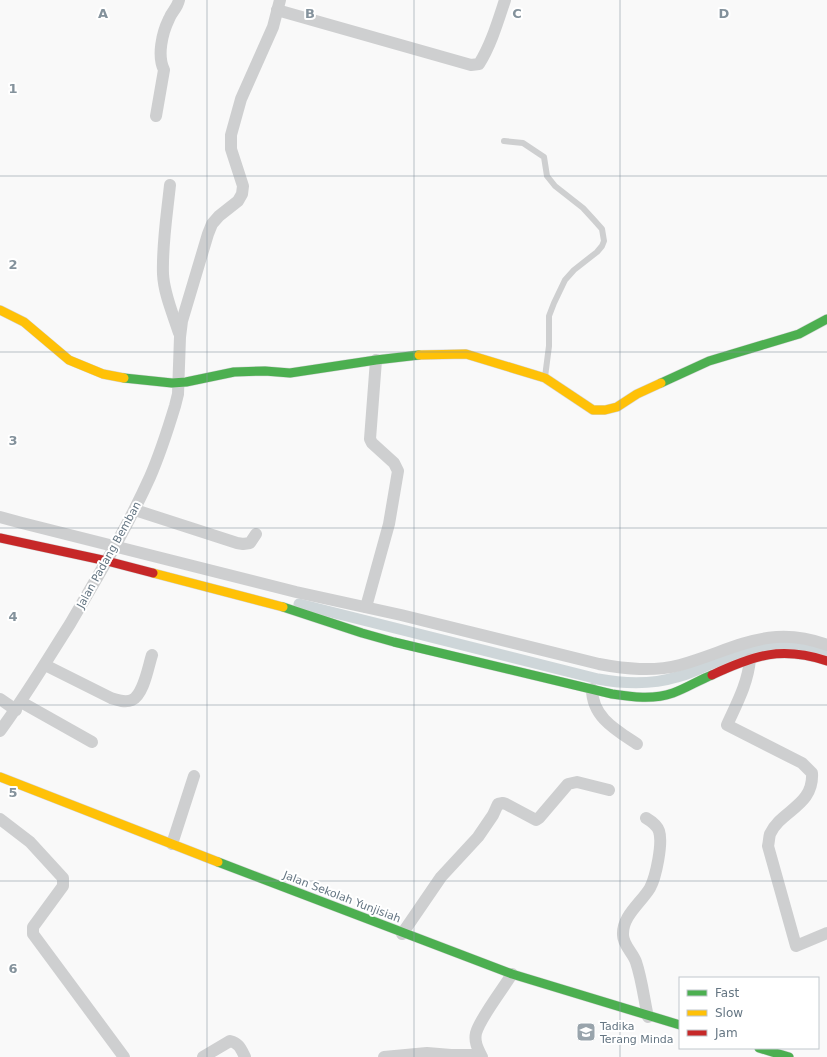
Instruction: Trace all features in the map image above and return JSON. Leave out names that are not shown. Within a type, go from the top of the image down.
[{"type":"street","points":[[156,116],[164,70],[160,63],[162,42],[169,18],[177,8],[179,0]]},
{"type":"street","points":[[180,337],[186,306],[212,224],[219,216],[238,201],[242,194],[243,186],[232,148],[231,135],[240,99],[273,27],[278,5],[471,64],[479,64],[483,58],[505,0]]},
{"type":"street","points":[[170,185],[163,257],[163,275],[168,299],[180,337]]},
{"type":"street","points":[[0,310],[24,322],[69,360],[103,374],[127,379],[178,380],[186,382],[234,372],[265,371],[290,373],[420,355],[466,354],[545,378],[593,410],[605,410],[617,407],[637,394],[709,361],[799,334],[827,319]]},
{"type":"street","name":"Jalan Padang Bemban","points":[[0,731],[19,706],[111,553],[135,510],[151,476],[178,394],[180,337]]},
{"type":"street","points":[[366,607],[389,524],[398,471],[394,463],[372,443],[370,439],[376,360]]},
{"type":"street","points":[[135,510],[237,543],[250,543],[256,534]]},
{"type":"street","points":[[0,517],[362,633],[592,690],[632,697],[670,694],[750,659],[780,652],[815,656],[827,661]]},
{"type":"street","points":[[0,538],[111,553],[288,590],[462,629],[623,669],[646,670],[679,665],[756,639],[784,636],[812,639],[827,645]]},
{"type":"street","points":[[44,665],[110,698],[122,701],[131,701],[138,696],[142,689],[152,655]]},
{"type":"street","points":[[750,659],[749,673],[727,725],[802,763],[812,773],[813,782],[810,790],[802,801],[774,826],[770,835],[768,846],[796,946],[827,933]]},
{"type":"street","points":[[592,690],[594,705],[600,716],[637,744]]},
{"type":"street","points":[[0,699],[19,706],[92,742]]},
{"type":"street","points":[[172,844],[194,776]]},
{"type":"street","name":"Jalan Sekolah Yunjisiah","points":[[2,781],[172,844],[402,934],[512,974],[679,1025]]},
{"type":"street","points":[[402,934],[441,877],[478,837],[493,815],[498,804],[506,804],[536,820],[540,818],[568,784],[577,782],[609,790]]},
{"type":"street","points":[[646,818],[655,824],[659,831],[659,852],[654,877],[650,887],[628,918],[624,926],[623,934],[625,943],[636,962],[648,1016]]},
{"type":"street","points":[[0,819],[30,842],[63,878],[64,886],[33,927],[33,934],[124,1057]]},
{"type":"street","points":[[384,1057],[427,1053],[481,1056],[476,1044],[476,1034],[480,1024],[512,974]]},
{"type":"street","points":[[203,1057],[230,1041],[236,1042],[240,1046],[245,1057]]},
{"type":"street","points":[[763,1049],[789,1057]]},
{"type":"lane","points":[[504,141],[523,143],[544,157],[547,176],[555,186],[583,208],[602,230],[604,241],[602,246],[590,258],[574,270],[565,280],[554,303],[549,316],[549,346],[545,378]]},
{"type":"waterway","points":[[299,604],[598,679],[618,682],[638,683],[667,680],[688,674],[736,655],[765,646],[796,645],[811,648],[827,654]]},
{"type":"traffic: fast","points":[[661,383],[709,361],[799,334],[827,319]]},
{"type":"traffic: fast","points":[[124,378],[172,383],[186,382],[234,372],[265,371],[290,373],[419,355]]},
{"type":"traffic: fast","points":[[283,607],[394,642],[612,694],[658,697],[678,691],[712,675]]},
{"type":"traffic: fast","points":[[218,862],[512,974],[679,1025]]},
{"type":"traffic: fast","points":[[762,1049],[789,1057]]},
{"type":"traffic: slow","points":[[0,310],[24,322],[69,360],[103,374],[124,378]]},
{"type":"traffic: slow","points":[[419,355],[466,354],[545,378],[593,410],[605,410],[617,407],[637,394],[661,383]]},
{"type":"traffic: slow","points":[[153,573],[283,607]]},
{"type":"traffic: slow","points":[[0,777],[218,862]]},
{"type":"traffic: jam","points":[[0,538],[107,561],[153,573]]},
{"type":"traffic: jam","points":[[712,675],[742,662],[768,655],[796,654],[811,656],[827,661]]},
{"type":"place","name":"Tadika Terang Minda","points":[[586,1032]]}]
